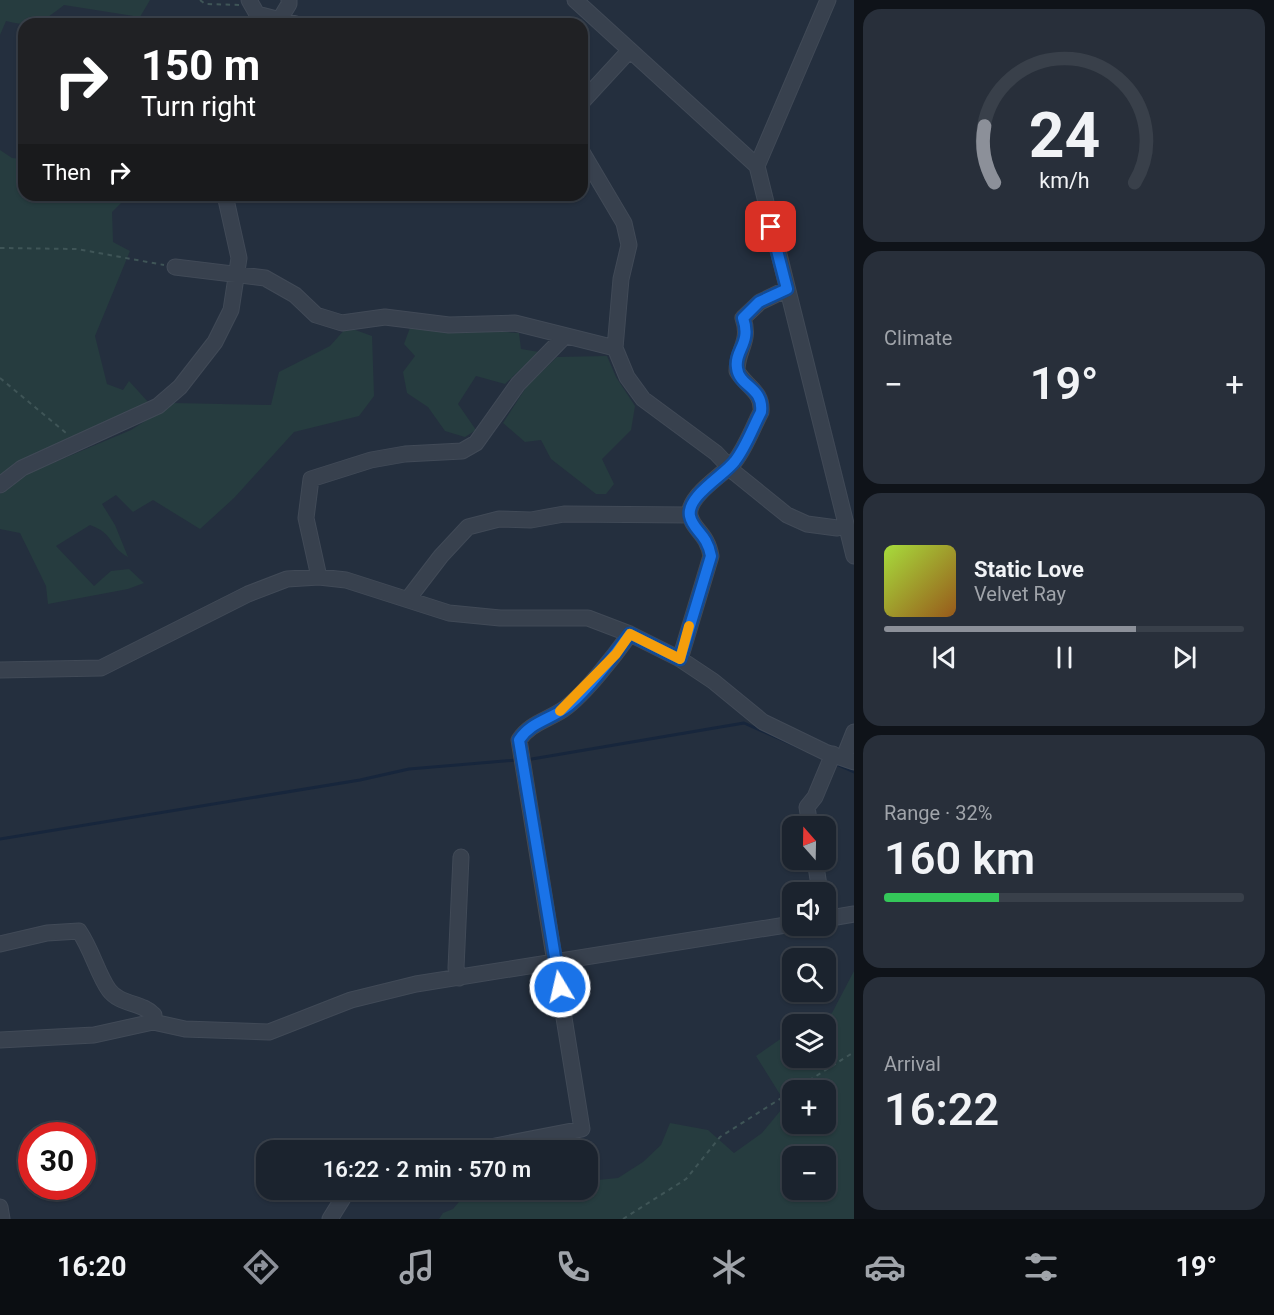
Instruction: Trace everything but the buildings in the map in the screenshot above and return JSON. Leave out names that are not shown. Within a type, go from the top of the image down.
[{"type":"street","points":[[280,18],[289,0]]},
{"type":"street","points":[[575,0],[758,166],[854,556]]},
{"type":"street","points":[[758,166],[828,0]]},
{"type":"street","points":[[250,3],[257,14],[268,18]]},
{"type":"street","points":[[588,95],[629,51]]},
{"type":"street","points":[[588,162],[624,223],[629,245],[621,279],[615,348],[627,377],[644,399],[716,453],[728,466],[787,515],[807,524],[846,526]]},
{"type":"street","points":[[0,485],[22,468],[158,406],[180,387],[215,342],[231,310],[239,258],[226,201]]},
{"type":"street","points":[[176,267],[265,278],[295,295],[316,315],[342,323],[385,316],[449,325],[515,323],[615,348]]},
{"type":"street","points":[[680,659],[711,556],[709,540],[694,524],[690,514],[692,503],[728,466],[734,463],[761,412],[762,403],[737,370],[737,363],[746,342],[743,318],[759,302],[787,289]]},
{"type":"street","points":[[319,577],[306,518],[311,479],[370,460],[405,454],[446,453],[469,447],[476,443],[518,384],[565,336]]},
{"type":"street","points":[[408,599],[441,556],[468,527],[499,519],[531,520],[564,514],[655,517],[690,514]]},
{"type":"street","points":[[0,670],[101,668],[248,594],[287,579],[319,577],[346,580],[448,612],[500,618],[588,618],[630,634],[680,659],[764,722],[844,758]]},
{"type":"street","points":[[526,1140],[582,1129],[519,740],[526,729],[566,708],[616,654],[630,634]]},
{"type":"street","points":[[808,816],[807,807],[844,758],[854,732]]},
{"type":"street","points":[[459,978],[456,968],[461,857]]},
{"type":"street","points":[[836,917],[854,914]]},
{"type":"street","points":[[0,1040],[94,1035],[153,1022],[185,1029],[269,1032],[351,1000],[417,984],[782,926]]},
{"type":"street","points":[[0,944],[47,933],[79,931],[91,948],[110,990],[120,999],[146,1007],[154,1015],[153,1022]]},
{"type":"street","points":[[330,1219],[342,1200]]},
{"type":"street","points":[[0,1207],[2,1219]]},
{"type":"path","points":[[200,0],[205,4],[250,3]]},
{"type":"path","points":[[0,248],[77,249],[176,267]]},
{"type":"path","points":[[0,378],[78,442]]},
{"type":"path","points":[[623,1219],[686,1179],[720,1137],[854,1052]]},
{"type":"green space","points":[[0,0],[150,0],[140,17],[64,5],[46,18],[18,18],[18,23],[6,21],[0,35]]},
{"type":"green space","points":[[0,150],[12,158],[18,158],[18,201],[123,201],[112,212],[113,242],[130,251],[95,336],[107,384],[123,390],[129,381],[149,403],[17,462],[0,475]]},
{"type":"green space","points":[[411,325],[519,333],[521,349],[539,352],[505,384],[476,376],[458,404],[476,430],[465,437],[445,431],[428,407],[407,393],[403,372],[415,356],[404,344]]},
{"type":"green space","points":[[347,327],[372,336],[374,396],[359,416],[294,432],[234,498],[200,529],[153,500],[133,512],[116,495],[102,504],[115,525],[128,557],[117,549],[104,532],[90,525],[56,546],[94,586],[111,571],[129,569],[144,583],[128,589],[48,604],[46,586],[20,533],[0,529],[0,494],[29,473],[131,430],[173,403],[271,405],[279,372],[330,346]]},
{"type":"green space","points":[[607,356],[616,377],[635,406],[631,430],[602,459],[614,484],[606,494],[596,494],[551,459],[541,440],[525,442],[503,423],[527,386],[557,357]]},
{"type":"green space","points":[[854,971],[854,1219],[439,1219],[443,1213],[453,1209],[461,1200],[598,1200],[598,1180],[618,1178],[643,1162],[661,1145],[670,1123],[708,1130],[734,1153],[762,1133],[782,1109],[782,1134],[836,1134],[836,1080],[782,1080],[782,1098],[756,1056],[782,1038],[782,1068],[836,1068],[836,1014],[830,1014]]},
{"type":"waterway","points":[[526,760],[744,723],[805,750]]},
{"type":"waterway","points":[[0,839],[360,780],[409,769],[517,760]]},
{"type":"waterway","points":[[836,764],[854,772]]},
{"type":"slow traffic","points":[[560,711],[566,708],[616,654],[630,634],[680,659],[689,626]]},
{"type":"route","points":[[560,987],[519,740],[526,729],[566,708],[616,654],[630,634],[680,659],[682,646],[711,556],[709,540],[694,524],[690,514],[692,503],[728,466],[734,463],[761,412],[762,403],[757,394],[741,378],[737,370],[737,363],[747,334],[743,318],[759,302],[787,289],[771,227]]}]
